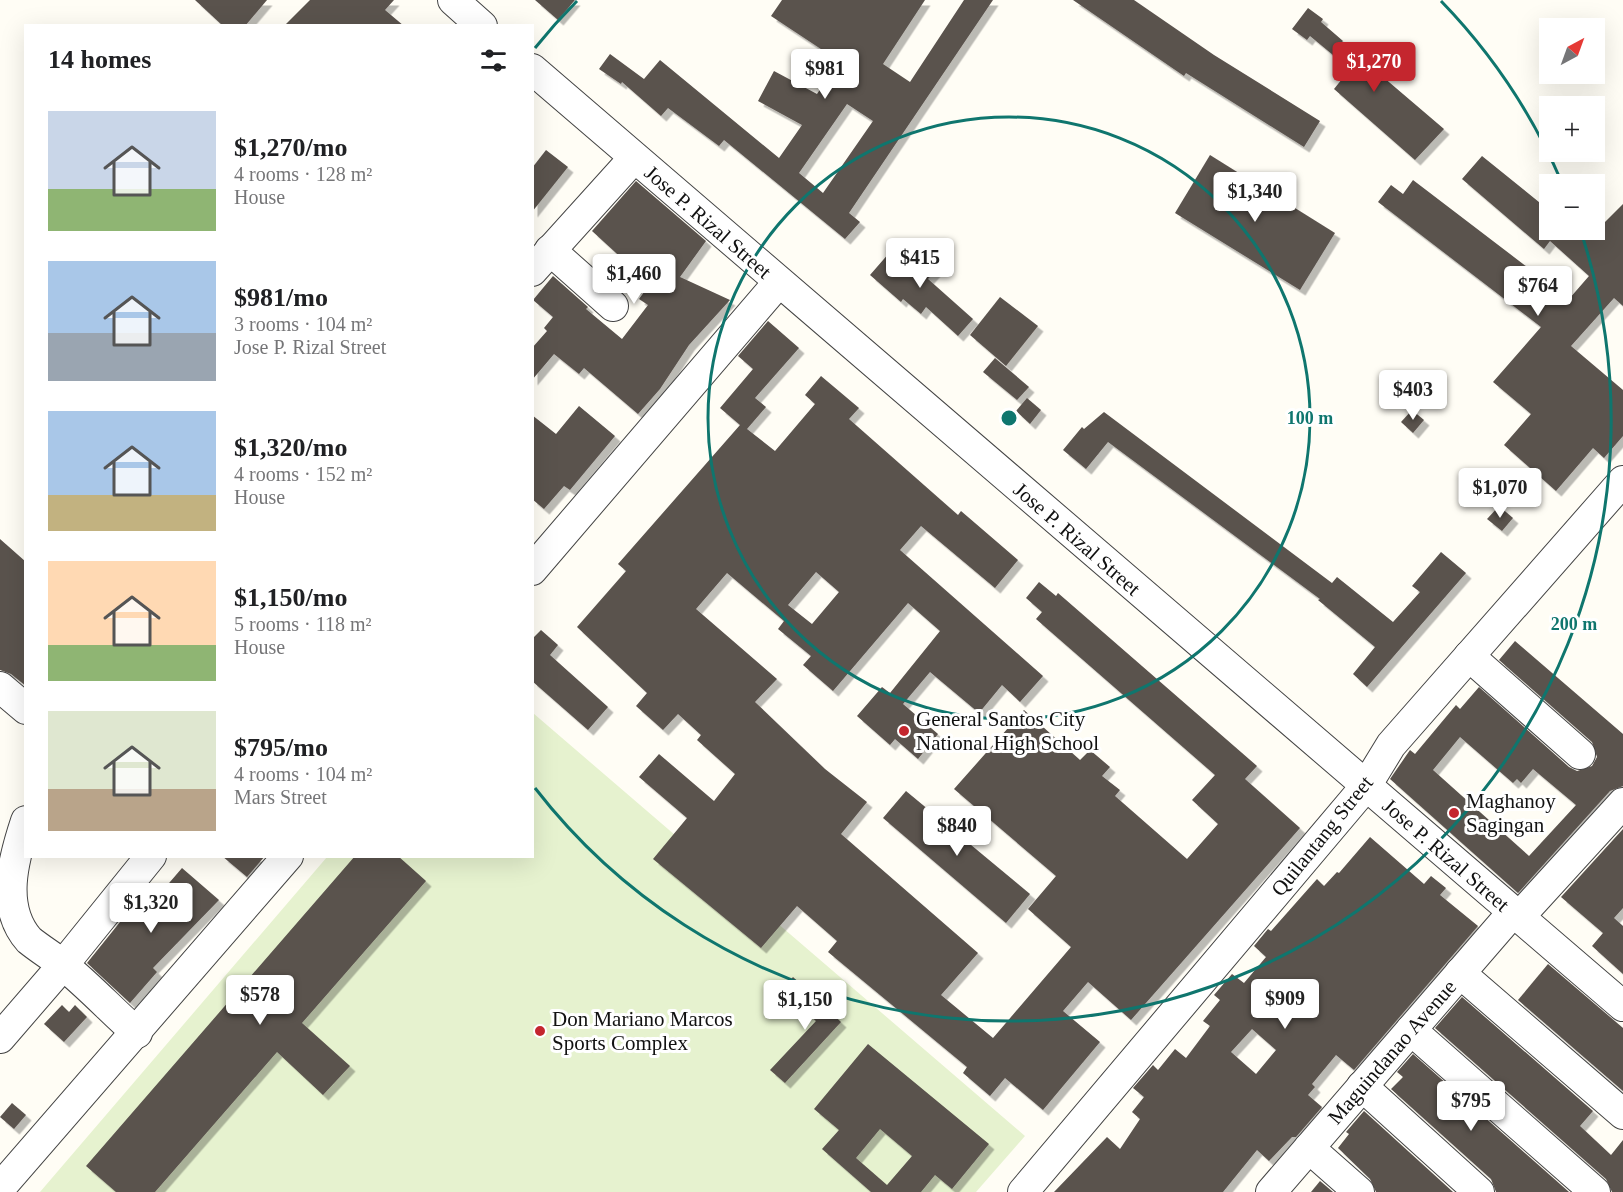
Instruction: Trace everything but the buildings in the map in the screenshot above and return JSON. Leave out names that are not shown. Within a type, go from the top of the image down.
[{"type":"street","points":[[453,0],[480,24]]},
{"type":"street","name":"Jose P. Rizal Street","points":[[534,71],[778,283],[1623,1006]]},
{"type":"street","points":[[613,306],[541,260],[634,158]]},
{"type":"street","points":[[534,568],[778,283]]},
{"type":"street","name":"Quilantang Street","points":[[1023,1192],[1366,786],[1391,745],[1623,481]]},
{"type":"street","points":[[1469,656],[1580,754]]},
{"type":"street","points":[[0,687],[24,707]]},
{"type":"street","name":"Maguindanao Avenue","points":[[1270,1192],[1460,973],[1623,803]]},
{"type":"street","points":[[24,827],[8,876],[8,901],[16,925],[29,940],[63,965],[137,1033]]},
{"type":"street","points":[[3,1029],[63,965],[149,858]]},
{"type":"street","points":[[0,1188],[137,1033],[286,858]]},
{"type":"street","points":[[1460,973],[1623,1114]]},
{"type":"street","points":[[1411,1030],[1595,1192]]},
{"type":"street","points":[[1362,1086],[1479,1192]]},
{"type":"street","points":[[1309,1148],[1359,1192]]},
{"type":"green space","name":"Don Mariano Marcos Sports Complex","points":[[534,714],[1025,1136],[976,1192],[40,1192],[326,858],[534,858]]},
{"type":"place","name":"General Santos City National High School","points":[[904,731]]},
{"type":"place","name":"Maghanoy Sagingan","points":[[1454,813]]},
{"type":"place","name":"Don Mariano Marcos Sports Complex","points":[[540,1031]]}]
